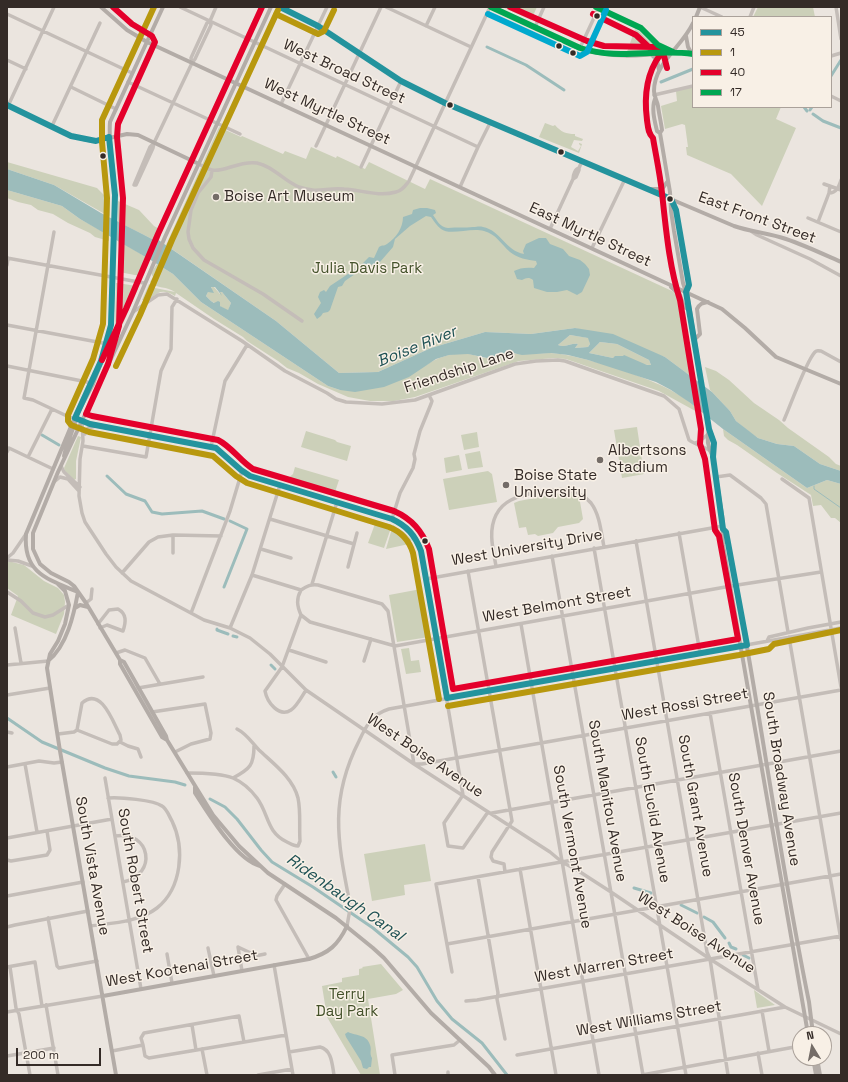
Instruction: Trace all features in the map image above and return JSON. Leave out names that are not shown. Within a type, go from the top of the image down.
[{"type":"main road","name":"West Myrtle Street","points":[[101,7],[127,30],[147,42],[507,209]]},
{"type":"main road","points":[[78,592],[41,575],[32,566],[27,556],[25,545],[26,534],[53,469],[93,384],[108,344],[111,325],[115,198],[108,137],[110,122],[163,7]]},
{"type":"main road","points":[[167,740],[162,737],[120,664],[120,660],[116,653],[78,592],[69,582],[51,573],[40,564],[33,549],[33,533],[62,464],[271,7]]},
{"type":"main road","name":"East Front Street","points":[[280,7],[318,26],[401,81],[445,103],[734,226],[786,239],[841,262]]},
{"type":"main road","points":[[491,7],[580,48],[603,54],[651,54],[673,52]]},
{"type":"main road","points":[[598,7],[641,28],[658,45],[673,52]]},
{"type":"main road","name":"South Broadway Avenue","points":[[660,133],[657,131],[653,104],[655,80],[659,70],[686,35],[692,25]]},
{"type":"main road","points":[[686,35],[688,47],[692,53]]},
{"type":"main road","points":[[651,54],[658,60],[659,70]]},
{"type":"main road","name":"South Broadway Avenue","points":[[654,97],[659,112],[662,130],[660,133],[671,199],[676,210],[689,285],[686,292],[707,420],[715,449],[713,457]]},
{"type":"main road","points":[[8,106],[71,136],[96,141],[126,134],[138,135],[199,164]]},
{"type":"main road","points":[[656,123],[658,122],[657,114],[659,112]]},
{"type":"main road","points":[[647,189],[659,190],[668,180]]},
{"type":"main road","name":"East Myrtle Street","points":[[507,209],[722,309],[774,355],[841,384]]},
{"type":"main road","points":[[667,284],[680,296],[684,307],[690,310]]},
{"type":"main road","points":[[694,340],[700,334],[697,309],[702,303],[708,302]]},
{"type":"main road","points":[[62,464],[76,419]]},
{"type":"main road","name":"South Broadway Avenue","points":[[709,430],[707,435],[709,450],[713,457],[723,527],[722,535],[730,586],[807,1026]]},
{"type":"main road","name":"South Broadway Avenue","points":[[723,527],[726,532],[747,645],[766,764],[797,944],[809,1002],[812,1026]]},
{"type":"main road","points":[[56,583],[65,591],[69,605]]},
{"type":"main road","points":[[48,661],[55,656],[66,635],[75,608],[78,592]]},
{"type":"main road","name":"South Vista Avenue","points":[[69,605],[63,629],[50,654],[48,668],[60,752],[116,1075]]},
{"type":"main road","points":[[75,608],[80,605],[87,605]]},
{"type":"main road","points":[[120,660],[124,662],[167,740],[213,815],[226,832],[260,866],[347,926],[384,958],[431,1013],[489,1067],[495,1075]]},
{"type":"main road","name":"West Kootenai Street","points":[[103,996],[320,956],[334,947],[342,937],[347,926]]},
{"type":"street","points":[[8,106],[54,7]]},
{"type":"street","name":"West Broad Street","points":[[180,7],[478,147]]},
{"type":"street","points":[[154,143],[150,147],[134,185],[136,185],[192,63],[192,57],[216,7]]},
{"type":"street","points":[[281,104],[327,7]]},
{"type":"street","points":[[316,146],[381,7]]},
{"type":"street","points":[[386,7],[471,47]]},
{"type":"street","points":[[426,26],[435,7]]},
{"type":"street","points":[[199,164],[218,171],[237,164],[253,163],[267,166],[289,182],[307,189],[323,191],[343,188],[384,194],[401,190],[409,181],[416,167],[491,7]]},
{"type":"street","points":[[534,27],[544,7]]},
{"type":"street","points":[[580,48],[598,7]]},
{"type":"street","points":[[700,7],[720,16]]},
{"type":"street","points":[[836,7],[841,39]]},
{"type":"street","points":[[7,14],[132,73]]},
{"type":"street","points":[[52,126],[100,23]]},
{"type":"street","points":[[673,52],[692,54]]},
{"type":"street","points":[[7,60],[26,69]]},
{"type":"street","points":[[361,167],[401,81]]},
{"type":"street","points":[[128,82],[240,134]]},
{"type":"street","points":[[654,97],[692,86]]},
{"type":"street","points":[[71,87],[116,109]]},
{"type":"street","points":[[460,188],[490,123]]},
{"type":"street","points":[[550,229],[582,161]]},
{"type":"street","points":[[212,170],[211,177],[195,198],[191,210],[188,227],[189,239],[197,254],[213,266],[263,294],[302,321]]},
{"type":"street","points":[[592,248],[625,179]]},
{"type":"street","points":[[829,193],[839,189],[841,180]]},
{"type":"street","points":[[824,184],[839,189]]},
{"type":"street","points":[[818,222],[829,193],[830,186]]},
{"type":"street","points":[[808,218],[841,232]]},
{"type":"street","points":[[751,231],[767,240],[810,259],[841,276]]},
{"type":"street","points":[[54,232],[24,398],[33,400],[82,421],[211,447],[221,451],[242,471],[250,476],[392,519],[408,529],[417,540],[422,555],[463,795],[444,823],[448,846],[464,848],[490,812],[636,788],[841,751]]},
{"type":"street","points":[[7,265],[8,258],[144,283]]},
{"type":"street","points":[[83,446],[146,457],[161,371],[171,349],[172,307],[177,299],[162,293],[132,312]]},
{"type":"street","points":[[138,297],[143,302],[148,302]]},
{"type":"street","name":"Friendship Lane","points":[[177,299],[285,371],[340,400],[352,402],[392,403],[415,400],[515,364],[549,360],[565,361],[664,396],[679,409],[688,437],[695,443]]},
{"type":"street","points":[[7,325],[108,344]]},
{"type":"street","points":[[211,447],[225,381],[247,345]]},
{"type":"street","points":[[784,420],[814,353],[821,351],[841,362]]},
{"type":"street","points":[[7,366],[93,384]]},
{"type":"street","points":[[392,519],[400,493],[413,468],[415,458],[414,454],[432,401],[429,395]]},
{"type":"street","points":[[28,457],[52,409]]},
{"type":"street","name":"West Boise Avenue","points":[[82,421],[83,446],[80,459],[80,507],[85,522],[106,554],[131,581],[211,623],[230,628],[250,638],[270,654],[306,690],[414,764],[510,825],[562,862],[639,910],[710,959],[785,1007],[841,1034]]},
{"type":"street","points":[[83,441],[88,428],[99,425]]},
{"type":"street","points":[[695,443],[707,435]]},
{"type":"street","points":[[695,443],[702,445],[709,450]]},
{"type":"street","points":[[7,452],[9,448],[53,469]]},
{"type":"street","points":[[62,464],[64,472],[80,489]]},
{"type":"street","points":[[191,613],[230,511],[242,471]]},
{"type":"street","points":[[716,477],[730,475],[761,498],[766,504],[788,632]]},
{"type":"street","points":[[54,482],[60,477],[65,478],[80,489]]},
{"type":"street","points":[[782,479],[809,498],[841,689]]},
{"type":"street","points":[[230,628],[252,575],[280,485]]},
{"type":"street","points":[[496,566],[491,532],[496,514],[511,500],[530,494],[557,490],[568,490],[580,494],[592,504],[596,511],[604,547]]},
{"type":"street","points":[[312,584],[337,502]]},
{"type":"street","points":[[270,519],[354,544]]},
{"type":"street","name":"West University Drive","points":[[426,579],[679,533],[723,527]]},
{"type":"street","points":[[348,567],[357,533]]},
{"type":"street","points":[[679,533],[700,653]]},
{"type":"street","points":[[7,559],[26,534]]},
{"type":"street","points":[[122,573],[149,542],[158,537],[173,535],[221,536]]},
{"type":"street","points":[[173,535],[173,554]]},
{"type":"street","name":"South Grant Avenue","points":[[636,541],[710,959],[728,1075]]},
{"type":"street","name":"South Euclid Avenue","points":[[594,548],[686,1075]]},
{"type":"street","points":[[261,549],[290,558]]},
{"type":"street","name":"South Manitou Avenue","points":[[552,556],[642,1075]]},
{"type":"street","points":[[7,559],[32,566]]},
{"type":"street","points":[[468,571],[512,822],[491,854],[493,861],[504,864],[506,872]]},
{"type":"street","name":"West Belmont Street","points":[[301,615],[310,622],[394,646],[730,586],[821,572]]},
{"type":"street","points":[[252,575],[301,590]]},
{"type":"street","points":[[306,690],[293,709],[288,711],[275,709],[265,691],[282,667],[289,650],[301,615],[298,609],[298,600],[301,590],[312,584],[318,585],[382,604],[388,611],[414,764]]},
{"type":"street","points":[[87,605],[91,598],[92,589]]},
{"type":"street","points":[[7,592],[21,601],[33,613],[44,617],[53,615],[69,605]]},
{"type":"street","points":[[118,609],[123,613],[126,622],[123,631],[107,625],[99,626],[105,614],[109,610],[118,609]]},
{"type":"street","points":[[767,641],[769,637],[788,632],[841,622]]},
{"type":"street","name":"South Vermont Avenue","points":[[521,624],[599,1075]]},
{"type":"street","points":[[15,628],[21,663]]},
{"type":"street","points":[[347,926],[350,909],[338,838],[339,807],[344,776],[355,749],[369,722],[379,712],[447,698],[841,628]]},
{"type":"street","points":[[789,637],[841,937]]},
{"type":"street","points":[[364,661],[371,639]]},
{"type":"street","points":[[116,653],[125,650],[142,657],[160,684]]},
{"type":"street","points":[[289,650],[326,662]]},
{"type":"street","points":[[7,665],[48,661]]},
{"type":"street","points":[[138,688],[203,677]]},
{"type":"street","points":[[7,695],[50,688]]},
{"type":"street","name":"West Rossi Street","points":[[414,764],[422,764],[583,736],[841,689]]},
{"type":"street","points":[[77,730],[82,703],[89,698],[94,698],[102,703],[120,735],[120,742]]},
{"type":"street","points":[[152,712],[205,704],[211,733],[210,739],[191,744],[175,752]]},
{"type":"street","name":"South Denver Avenue","points":[[710,713],[758,989]]},
{"type":"street","points":[[187,773],[203,773],[233,778],[247,788],[257,798],[268,824],[276,835],[294,846],[298,846],[300,841],[299,805],[294,789],[285,775],[254,746],[246,735],[237,729]]},
{"type":"street","points":[[58,734],[74,732],[77,730],[112,744],[117,744],[120,742],[138,749],[141,757]]},
{"type":"street","points":[[7,732],[12,733]]},
{"type":"street","points":[[233,778],[248,769],[254,757],[254,746]]},
{"type":"street","points":[[7,767],[40,762],[62,762]]},
{"type":"street","points":[[25,764],[36,832]]},
{"type":"street","name":"South Robert Street","points":[[105,778],[141,989]]},
{"type":"street","points":[[91,926],[140,918],[152,911],[162,903],[171,891],[178,870],[179,845],[173,824],[163,806],[157,803],[108,798]]},
{"type":"street","points":[[452,972],[436,884],[841,813]]},
{"type":"street","points":[[7,838],[112,819]]},
{"type":"street","points":[[7,860],[11,861],[48,854],[50,850],[47,831]]},
{"type":"street","points":[[115,836],[123,834],[131,836],[140,843],[146,854],[146,862],[143,870],[138,876],[123,882]]},
{"type":"street","points":[[520,870],[556,1075]]},
{"type":"street","points":[[447,944],[841,874]]},
{"type":"street","points":[[478,877],[505,1039]]},
{"type":"street","points":[[7,896],[83,882]]},
{"type":"street","points":[[285,884],[277,896],[277,904],[309,959]]},
{"type":"street","points":[[7,927],[88,911]]},
{"type":"street","points":[[48,918],[57,966],[59,968],[96,961]]},
{"type":"street","name":"West Warren Street","points":[[466,1001],[498,997],[841,937]]},
{"type":"street","points":[[242,971],[238,947],[256,956]]},
{"type":"street","points":[[208,948],[214,976]]},
{"type":"street","points":[[167,954],[172,983]]},
{"type":"street","points":[[240,959],[265,954]]},
{"type":"street","points":[[30,1075],[19,1014],[17,1011],[8,967],[35,962],[54,1048],[58,1075]]},
{"type":"street","points":[[274,965],[293,1075]]},
{"type":"street","name":"West Kootenai Street","points":[[7,1012],[103,996]]},
{"type":"street","name":"West Williams Street","points":[[517,1055],[785,1007]]},
{"type":"street","points":[[762,1011],[769,1051]]},
{"type":"street","points":[[244,1042],[239,1016],[144,1033],[142,1038],[145,1056],[149,1058],[286,1035]]},
{"type":"street","points":[[192,1025],[196,1050]]},
{"type":"street","points":[[395,1075],[392,1055],[454,1045],[460,1040]]},
{"type":"street","points":[[112,1051],[143,1045]]},
{"type":"street","points":[[642,1075],[792,1047]]},
{"type":"street","points":[[7,1056],[54,1048]]},
{"type":"street","points":[[289,1052],[320,1048],[327,1050],[334,1075]]},
{"type":"street","points":[[202,1049],[207,1075]]},
{"type":"street","points":[[758,1054],[762,1075]]},
{"type":"street","points":[[258,1075],[292,1069]]},
{"type":"green space","points":[[502,7],[537,7],[531,20]]},
{"type":"green space","points":[[758,7],[813,7],[815,16],[754,16]]},
{"type":"green space","points":[[635,29],[662,49],[662,51],[627,52]]},
{"type":"green space","points":[[692,85],[692,108],[781,108],[776,119],[796,128],[762,206],[731,174],[687,155],[686,147],[688,147],[685,125],[682,124],[665,129],[661,106],[677,101],[676,91]]},
{"type":"green space","points":[[545,123],[553,126],[555,125],[564,132],[575,134],[575,136],[583,139],[582,141],[574,140],[571,147],[578,151],[581,146],[579,143],[582,144],[579,153],[539,137]]},
{"type":"green space","name":"Julia Davis Park","points":[[219,127],[283,154],[285,151],[306,159],[311,147],[336,158],[337,156],[365,169],[369,162],[425,189],[430,179],[672,291],[678,296],[681,305],[693,378],[665,357],[575,328],[531,334],[485,332],[431,348],[378,372],[339,373],[276,321],[166,245]]},
{"type":"green space","points":[[7,162],[97,188],[110,201],[110,217],[54,185],[7,169]]},
{"type":"green space","points":[[7,190],[62,206],[80,219],[109,235],[109,241],[95,237],[53,214],[38,210],[31,205],[7,198]]},
{"type":"green space","points":[[118,201],[139,210],[154,226],[161,230],[159,240],[152,239],[118,222]]},
{"type":"green space","points":[[118,240],[149,259],[143,274],[140,276],[119,272],[120,254]]},
{"type":"green space","points":[[157,264],[173,274],[201,302],[328,386],[340,390],[426,365],[441,357],[452,354],[469,354],[487,358],[510,354],[550,353],[607,365],[654,382],[675,392],[690,403],[699,413],[659,391],[566,359],[554,358],[519,361],[415,397],[394,401],[370,401],[348,397],[287,368],[176,293],[175,296],[169,293],[160,292],[147,300],[142,300],[149,284],[155,288],[175,292],[156,286],[150,282],[153,277],[151,273]]},
{"type":"green space","points":[[116,283],[136,286],[138,289],[115,342],[113,342],[115,330]]},
{"type":"green space","points":[[211,286],[214,287],[220,294],[220,291],[222,292],[231,303],[228,311],[211,301],[206,296],[208,292],[212,290]]},
{"type":"green space","points":[[570,335],[589,338],[590,344],[588,347],[575,348],[578,344],[564,346],[558,345]]},
{"type":"green space","points":[[600,342],[617,344],[649,360],[651,365],[646,365],[623,357],[613,358],[589,353]]},
{"type":"green space","points":[[705,367],[716,371],[729,380],[754,403],[829,457],[836,464],[841,466],[841,471],[820,464],[794,446],[777,444],[758,438],[748,431],[736,421],[730,411],[710,390]]},
{"type":"green space","points":[[637,427],[644,474],[622,478],[614,430]]},
{"type":"green space","points":[[723,429],[807,488],[827,480],[841,484],[841,523],[835,518],[831,518],[821,505],[813,506],[811,495],[728,440],[724,436]]},
{"type":"green space","points":[[306,431],[351,446],[347,461],[301,447]]},
{"type":"green space","points":[[477,432],[479,447],[464,450],[461,435]]},
{"type":"green space","points":[[78,436],[81,437],[76,461],[76,479],[74,480],[64,468]]},
{"type":"green space","points":[[480,451],[483,467],[468,469],[465,454]]},
{"type":"green space","points":[[459,455],[462,470],[446,473],[444,458]]},
{"type":"green space","points":[[295,467],[339,480],[334,495],[285,481],[293,474]]},
{"type":"green space","points":[[488,471],[492,474],[497,502],[449,510],[443,479]]},
{"type":"green space","points":[[561,493],[561,495],[572,493],[579,496],[583,519],[579,523],[558,527],[553,533],[538,536],[535,534],[528,535],[526,527],[519,528],[514,503]]},
{"type":"green space","points":[[376,521],[392,525],[384,548],[368,543]]},
{"type":"green space","points":[[393,525],[404,532],[412,540],[409,544],[386,549]]},
{"type":"green space","points":[[7,562],[24,565],[44,581],[58,588],[64,595],[64,614],[56,634],[11,615],[18,596],[7,588]]},
{"type":"green space","points":[[421,589],[429,637],[397,642],[389,595]]},
{"type":"green space","points":[[409,648],[411,661],[419,660],[421,672],[406,674],[401,649]]},
{"type":"green space","points":[[425,844],[431,881],[404,885],[405,895],[372,901],[364,854]]},
{"type":"green space","name":"Terry Day Park","points":[[381,964],[403,990],[396,994],[368,999],[380,1075],[361,1075],[327,1017],[322,986],[342,982],[342,978],[359,975],[359,969],[363,968],[362,967]]},
{"type":"green space","points":[[754,990],[775,1005],[757,1008]]},
{"type":"water","points":[[7,169],[54,185],[101,213],[152,239],[157,239],[276,321],[339,373],[378,372],[431,348],[485,332],[531,334],[575,328],[613,334],[665,357],[712,392],[730,411],[736,421],[758,438],[777,444],[794,446],[820,464],[841,471],[841,484],[827,480],[807,488],[723,429],[689,402],[671,390],[656,382],[568,355],[551,353],[522,355],[513,353],[487,358],[468,354],[449,355],[436,359],[409,377],[384,387],[355,392],[340,390],[328,386],[201,302],[173,274],[149,259],[80,219],[62,206],[7,190]],"holes":[[[211,287],[215,287],[222,296],[220,292],[222,292],[231,303],[228,310],[220,306],[220,302],[218,301],[214,303],[206,296],[208,292],[214,293]],[[570,335],[588,338],[590,344],[588,347],[575,348],[578,344],[564,346],[558,345]],[[600,342],[617,344],[649,360],[651,365],[647,365],[624,355],[615,356],[613,358],[589,353]]]},
{"type":"water","points":[[420,208],[435,210],[436,213],[433,215],[443,227],[480,227],[489,229],[512,249],[524,254],[523,251],[526,244],[539,238],[546,238],[550,244],[563,249],[569,256],[580,260],[585,264],[589,269],[590,275],[582,292],[577,295],[567,290],[547,292],[534,288],[533,280],[529,278],[522,280],[517,279],[514,271],[523,268],[534,268],[537,264],[536,261],[516,256],[488,232],[479,230],[455,232],[445,231],[438,226],[431,217],[426,216],[410,226],[395,239],[393,247],[380,262],[373,265],[366,264],[365,267],[345,281],[342,286],[338,287],[330,310],[323,313],[317,319],[314,314],[321,303],[318,297],[320,292],[324,290],[326,292],[330,286],[360,266],[369,257],[374,258],[379,247],[387,244],[396,236],[402,225],[403,217],[412,214],[413,210]]},
{"type":"water","points":[[348,1032],[364,1037],[369,1041],[372,1058],[371,1067],[367,1069],[363,1068],[361,1061],[346,1037],[345,1034]]},
{"type":"waterway","points":[[487,47],[526,65],[564,90]]},
{"type":"waterway","points":[[832,74],[841,60]]},
{"type":"waterway","points":[[661,82],[692,69]]},
{"type":"waterway","points":[[813,114],[823,121],[841,128]]},
{"type":"waterway","points":[[42,435],[59,445]]},
{"type":"waterway","points":[[107,476],[126,494],[145,501],[152,512],[162,514],[202,511],[224,519]]},
{"type":"waterway","points":[[814,486],[814,489],[841,508]]},
{"type":"waterway","points":[[224,587],[247,529],[230,521]]},
{"type":"waterway","points":[[217,629],[228,634]]},
{"type":"waterway","points":[[233,636],[237,637]]},
{"type":"waterway","points":[[271,665],[275,669]]},
{"type":"waterway","name":"Ridenbaugh Canal","points":[[7,718],[42,742],[105,768],[129,776],[175,782],[185,785]]},
{"type":"waterway","points":[[333,772],[336,777]]},
{"type":"waterway","name":"Ridenbaugh Canal","points":[[210,799],[225,807],[237,819],[272,862],[313,887],[373,928],[408,957],[417,967],[437,1001],[452,1019],[482,1043],[507,1075]]},
{"type":"waterway","points":[[634,888],[651,893]]},
{"type":"waterway","points":[[681,905],[697,913]]},
{"type":"waterway","points":[[704,917],[713,922],[725,938]]},
{"type":"waterway","points":[[729,943],[731,947],[736,949]]},
{"type":"waterway","points":[[743,955],[749,958]]},
{"type":"transit line","name":"40","points":[[113,7],[132,24],[152,36],[155,42],[118,124],[117,137],[123,198],[119,326],[108,364],[86,414],[218,440],[228,446],[253,469],[394,511],[406,518],[420,531],[429,549],[453,689],[738,639],[719,536],[715,530],[705,459],[700,444],[701,429],[680,300],[668,247],[659,172],[653,138],[649,132],[646,111],[647,86],[655,62],[660,55],[653,51],[636,35],[593,14]]},
{"type":"transit line","name":"1","points":[[154,7],[102,120],[102,142],[107,198],[103,324],[93,359],[68,415],[68,421],[71,425],[89,432],[213,456],[236,476],[247,483],[398,531],[407,540],[413,553],[439,699]]},
{"type":"transit line","name":"40","points":[[102,360],[262,7]]},
{"type":"transit line","name":"45","points":[[75,418],[90,424],[216,448],[250,476],[392,519],[402,525],[416,540],[421,551],[447,698],[747,645],[726,532],[723,529],[713,457],[714,443],[709,429],[686,292],[689,285],[676,210],[671,199],[445,103],[401,81],[318,26],[280,7]]},
{"type":"transit line","name":"17","points":[[491,7],[580,48],[595,52],[609,54],[664,52],[692,54]]},
{"type":"transit line","name":"40","points":[[510,7],[587,41],[604,46],[654,47],[664,56],[667,68]]},
{"type":"transit line","name":"17","points":[[596,7],[641,28],[658,45],[673,52]]},
{"type":"transit line","name":"1","points":[[116,366],[140,315],[172,240],[278,10]]},
{"type":"transit line","name":"1","points":[[276,14],[318,34],[324,31],[334,10]]},
{"type":"transit line","points":[[488,14],[580,56],[587,52],[606,10]]},
{"type":"transit line","name":"45","points":[[7,105],[71,136],[96,141],[109,137]]},
{"type":"transit line","name":"45","points":[[75,418],[101,361],[111,325],[115,195],[109,137]]},
{"type":"transit line","name":"1","points":[[448,706],[739,655],[769,649],[774,644],[841,630]]},
{"type":"place","name":"Boise Art Museum","points":[[216,197]]},
{"type":"place","name":"Albertsons Stadium","points":[[600,460]]},
{"type":"place","name":"Boise State University","points":[[506,485]]},
{"type":"water label","name":"Boise River","points":[[417,347]]}]
